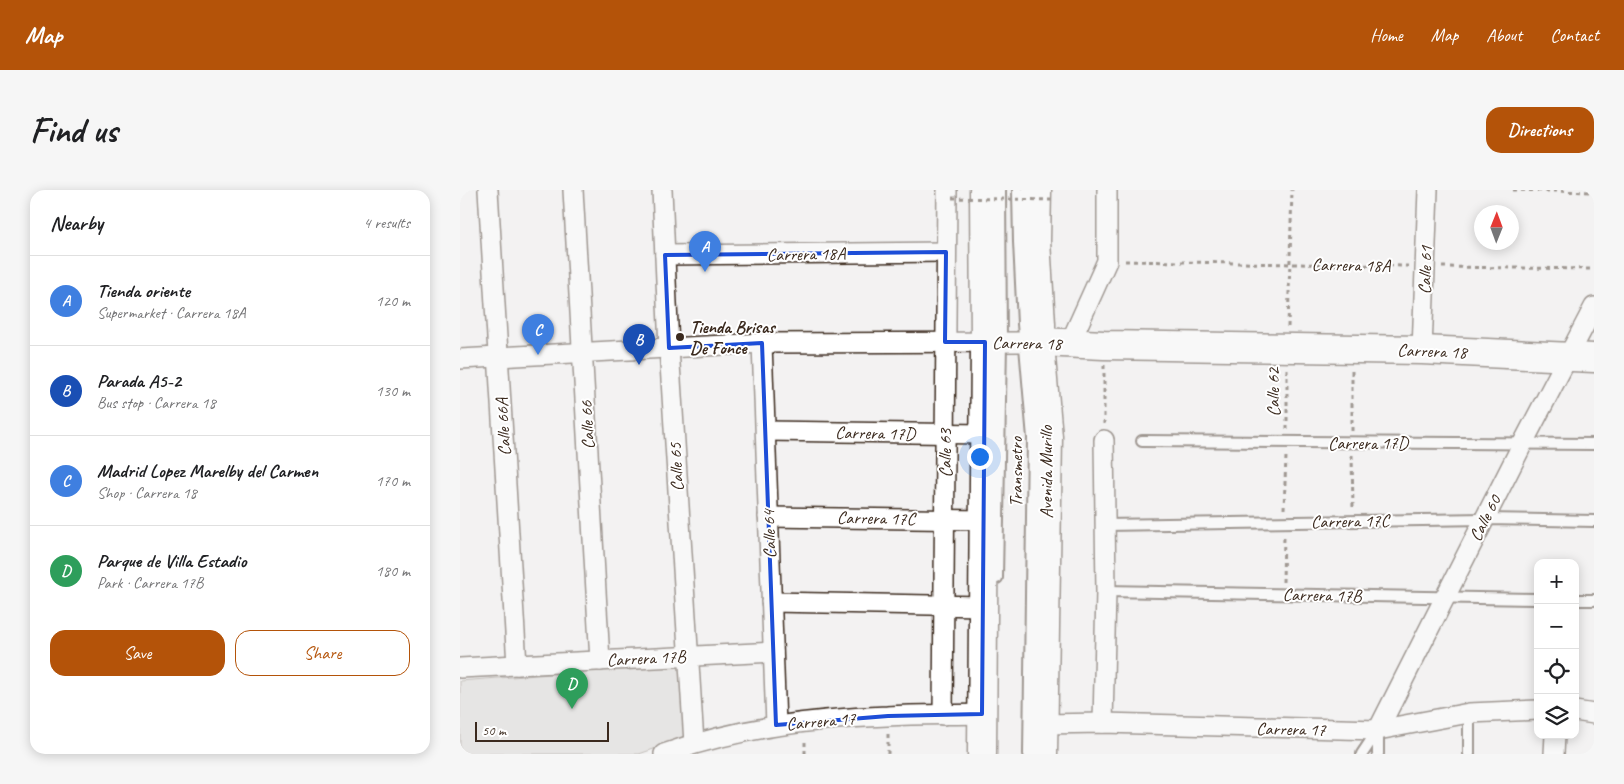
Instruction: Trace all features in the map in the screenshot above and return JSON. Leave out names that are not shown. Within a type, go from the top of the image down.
[{"type":"main road","points":[[982,754],[982,714],[990,597],[983,520],[984,434],[993,342],[984,190]]},
{"type":"main road","name":"Avenida Murillo","points":[[1043,754],[1048,437],[1032,342],[1036,241],[1045,195]]},
{"type":"main road","name":"Carrera 18","points":[[1032,342],[1104,345],[1422,350],[1594,358]]},
{"type":"street","name":"Calle 66A","points":[[488,190],[517,665]]},
{"type":"street","name":"Calle 66","points":[[573,190],[600,661]]},
{"type":"street","name":"Calle 65","points":[[662,190],[669,348],[694,743]]},
{"type":"street","points":[[1070,344],[1107,261],[1107,190]]},
{"type":"street","name":"Calle 61","points":[[1422,350],[1428,190]]},
{"type":"street","name":"Calle 63","points":[[942,715],[946,252],[949,194]]},
{"type":"street","name":"Carrera 18A","points":[[665,255],[946,252]]},
{"type":"street","name":"Calle 60","points":[[1378,730],[1594,307]]},
{"type":"street","name":"Carrera 18","points":[[460,359],[762,343],[1032,342]]},
{"type":"street","name":"Calle 64","points":[[762,343],[776,725]]},
{"type":"street","name":"Carrera 17D","points":[[766,431],[984,434]]},
{"type":"street","points":[[1103,723],[1106,591],[1104,440]]},
{"type":"street","name":"Carrera 17C","points":[[768,517],[983,520]]},
{"type":"street","points":[[771,602],[943,606],[990,597]]},
{"type":"street","name":"Carrera 17B","points":[[460,668],[773,652]]},
{"type":"street","name":"Carrera 17","points":[[1043,724],[1103,723],[1378,730],[1469,713],[1534,710]]},
{"type":"street","points":[[1579,712],[1594,714]]},
{"type":"street","name":"Carrera 17","points":[[664,754],[694,743],[776,725],[888,716],[982,714]]},
{"type":"street","points":[[1554,754],[1555,739]]},
{"type":"lane","name":"Transmetro","points":[[990,597],[993,342],[1000,190]]},
{"type":"lane","name":"Transmetro","points":[[1018,190],[1019,242],[1032,342],[1033,438],[1029,754]]},
{"type":"lane","name":"Carrera 17D","points":[[1142,442],[1594,444]]},
{"type":"lane","name":"Carrera 17C","points":[[1105,525],[1485,519],[1594,521]]},
{"type":"lane","name":"Carrera 17B","points":[[1106,591],[1534,599]]},
{"type":"lane","points":[[1579,600],[1594,600]]},
{"type":"lane","points":[[1469,713],[1469,754]]},
{"type":"lane","points":[[1362,754],[1378,730]]},
{"type":"lane","points":[[1378,730],[1378,754]]},
{"type":"path","name":"Calle 62","points":[[1283,594],[1292,190]]},
{"type":"path","points":[[1513,190],[1594,192]]},
{"type":"path","points":[[949,194],[1045,195]]},
{"type":"path","name":"Carrera 18A","points":[[1107,261],[1594,269]]},
{"type":"path","points":[[1104,345],[1104,440]]},
{"type":"highlighted area","points":[[946,252],[945,342],[985,342],[982,714],[888,716],[776,725],[762,343],[669,348],[665,255]]},
{"type":"shaded area","points":[[680,664],[686,738],[639,754],[460,754],[460,681]]},
{"type":"place","name":"Tienda oriente","points":[[705,272]]},
{"type":"place","name":"Tienda Brisas De Fonce","points":[[680,337]]},
{"type":"place","name":"Madrid Lopez Marelby del Carmen","points":[[538,355]]},
{"type":"place","name":"Parada A5-2","points":[[639,365]]},
{"type":"place","name":"Parque de Villa Estadio","points":[[572,709]]}]
